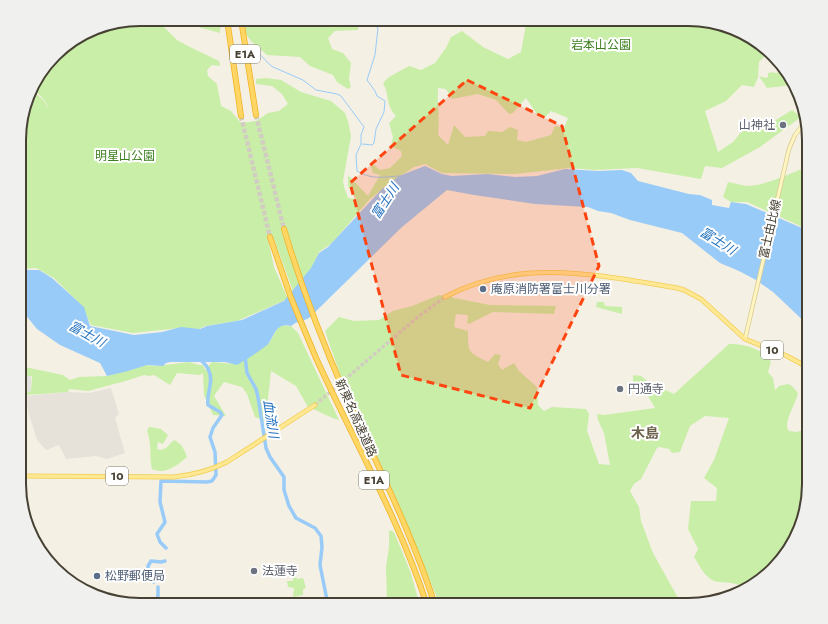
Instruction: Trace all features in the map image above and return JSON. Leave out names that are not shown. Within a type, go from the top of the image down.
[{"type":"highway","name":"E1A","points":[[228,26],[241,116]]},
{"type":"highway","name":"E1A","points":[[242,26],[256,115]]},
{"type":"highway","name":"新東名高速道路","points":[[284,229],[301,282],[322,338],[346,397],[401,516],[433,598]]},
{"type":"highway","name":"新東名高速道路","points":[[270,237],[291,298],[310,345],[391,516],[424,598]]},
{"type":"main road","name":"富士由比線","points":[[745,340],[789,149],[795,135],[801,127]]},
{"type":"main road","name":"10","points":[[445,297],[465,287],[487,280],[508,275],[535,272],[577,273],[684,290],[701,299],[745,340],[787,356],[802,364]]},
{"type":"main road","name":"10","points":[[26,476],[174,477],[197,474],[215,468],[315,405]]},
{"type":"highlighted area","points":[[467,80],[562,126],[599,266],[530,408],[401,375],[350,183]]},
{"type":"shaded area","points":[[26,376],[31,376],[31,391],[26,393]]},
{"type":"shaded area","points":[[111,388],[119,414],[115,418],[125,453],[107,459],[96,456],[66,459],[59,445],[46,450],[37,440],[28,411],[27,396],[67,392],[89,393]]},
{"type":"green space","points":[[163,26],[177,40],[219,61],[220,66],[212,65],[207,70],[208,76],[217,84],[221,106],[231,111],[241,123],[256,121],[268,113],[279,111],[288,104],[282,94],[272,86],[256,84],[256,79],[266,78],[281,80],[301,92],[331,101],[345,113],[351,136],[343,181],[348,198],[356,199],[348,186],[348,175],[368,196],[380,175],[373,173],[371,166],[374,165],[380,170],[390,168],[402,156],[401,151],[391,146],[393,137],[389,123],[396,116],[390,108],[383,83],[389,77],[409,66],[421,70],[435,63],[446,48],[451,37],[462,31],[483,47],[508,59],[521,52],[526,26],[695,26],[710,28],[745,41],[765,56],[759,62],[758,77],[754,87],[742,85],[726,101],[705,111],[718,152],[733,142],[746,126],[768,131],[776,120],[792,110],[800,118],[760,147],[722,168],[705,166],[701,179],[637,168],[595,170],[569,168],[515,174],[442,173],[425,164],[414,167],[370,199],[332,243],[319,252],[312,268],[293,291],[274,239],[268,239],[274,267],[288,299],[237,321],[205,326],[199,329],[180,328],[133,333],[91,325],[82,306],[54,278],[36,268],[26,269],[27,125],[32,104],[36,94],[44,101],[50,111],[45,101],[37,92],[41,83],[54,65],[65,54],[83,41],[104,32],[125,27]],"holes":[[[438,88],[446,89],[452,99],[478,94],[496,100],[509,114],[513,113],[526,98],[537,114],[544,118],[551,111],[568,118],[564,128],[555,126],[551,135],[526,142],[517,140],[518,130],[510,127],[502,132],[488,131],[485,136],[465,137],[454,125],[448,145],[438,135]]]},
{"type":"green space","points":[[194,26],[218,26],[221,27],[220,33]]},
{"type":"green space","points":[[240,26],[359,26],[358,30],[335,31],[328,38],[332,49],[343,53],[351,63],[349,79],[351,87],[348,89],[337,82],[333,75],[310,66],[300,57],[267,55],[251,41]]},
{"type":"green space","points":[[780,72],[788,86],[767,88],[759,76],[766,78],[768,77],[768,73]]},
{"type":"green space","points":[[802,169],[802,227],[747,202],[731,202],[723,197],[728,182],[746,186],[762,184]]},
{"type":"green space","points":[[439,295],[490,305],[556,306],[554,314],[493,312],[469,324],[467,323],[467,315],[456,314],[454,327],[468,331],[469,348],[470,351],[476,356],[488,362],[495,354],[501,355],[498,364],[502,370],[514,363],[519,371],[537,387],[538,405],[544,411],[552,407],[586,409],[589,414],[587,431],[599,464],[610,465],[604,433],[597,414],[604,415],[655,408],[648,396],[636,393],[633,385],[633,375],[641,376],[650,383],[674,394],[729,344],[747,346],[758,350],[768,357],[771,362],[768,372],[773,378],[775,390],[779,386],[788,384],[798,393],[788,418],[787,428],[789,431],[796,432],[802,431],[802,491],[798,513],[783,547],[763,570],[739,585],[733,583],[712,580],[704,572],[694,557],[698,549],[688,529],[691,501],[716,501],[717,488],[704,478],[714,460],[729,418],[705,416],[690,426],[680,452],[672,453],[669,449],[657,448],[641,479],[634,484],[630,491],[639,507],[641,521],[653,553],[678,598],[437,598],[396,498],[344,386],[325,331],[339,317],[354,321],[379,320],[393,311],[412,306]]},
{"type":"green space","points":[[597,302],[604,302],[605,306],[622,307],[622,314],[596,307]]},
{"type":"green space","points":[[279,325],[291,326],[298,333],[339,420],[308,407],[296,386],[271,371],[268,399],[269,422],[255,417],[247,394],[242,387],[224,382],[214,396],[226,416],[213,415],[204,395],[203,373],[200,375],[177,373],[170,385],[154,375],[144,375],[88,391],[69,389],[68,392],[27,395],[26,393],[31,391],[32,376],[26,376],[26,367],[63,375],[70,380],[79,377],[107,376],[144,365],[157,366],[190,362],[203,365],[205,370],[212,362],[235,364],[270,342]]},
{"type":"green space","points":[[149,427],[161,429],[168,435],[163,444],[158,442],[157,449],[161,450],[166,448],[174,440],[179,443],[187,457],[171,469],[157,471],[152,469],[147,431]]},
{"type":"green space","points":[[389,530],[394,532],[410,571],[418,598],[387,598],[386,567],[389,547]]},
{"type":"green space","points":[[293,576],[297,579],[303,578],[306,588],[303,589],[303,595],[293,597],[294,588],[288,587],[287,581],[293,581]]},
{"type":"water","name":"富士川","points":[[425,166],[442,174],[452,176],[487,174],[516,177],[537,176],[565,169],[598,171],[622,170],[631,173],[638,181],[689,194],[700,195],[712,200],[712,205],[729,208],[731,202],[746,204],[802,228],[802,319],[773,292],[756,280],[720,263],[682,233],[630,220],[588,207],[535,204],[447,190],[402,227],[309,318],[298,323],[297,322],[291,326],[281,326],[266,346],[256,354],[237,365],[225,362],[170,362],[163,366],[147,365],[107,376],[100,363],[60,345],[37,329],[26,315],[26,270],[39,270],[52,278],[84,307],[90,326],[134,335],[162,332],[181,327],[200,329],[207,326],[242,320],[284,301],[311,268],[319,253],[328,247],[382,189],[399,176]]},
{"type":"waterway","points":[[362,144],[372,145],[374,143],[376,129],[384,112],[385,101],[377,96],[367,80],[375,55],[378,28],[376,26]]},
{"type":"waterway","name":"富士川","points":[[253,51],[259,54],[273,67],[303,80],[316,90],[341,96],[364,127],[361,135],[361,144],[356,155],[357,171],[373,177],[399,176]]},
{"type":"waterway","name":"血流川","points":[[245,356],[247,373],[256,389],[258,397],[266,448],[270,457],[284,477],[284,490],[289,506],[296,518],[315,528],[321,536],[322,547],[320,565],[327,598]]},
{"type":"waterway","points":[[166,548],[160,542],[157,534],[165,522],[160,502],[161,481],[207,482],[212,481],[216,475],[215,452],[210,437],[213,428],[222,415],[220,412],[208,405],[211,379],[208,368],[201,360]]},
{"type":"waterway","points":[[154,582],[149,574],[148,566],[151,561],[165,561]]},
{"type":"waterway","points":[[158,587],[158,598]]},
{"type":"tunnel","points":[[256,115],[284,229]]},
{"type":"tunnel","points":[[241,116],[270,237]]},
{"type":"tunnel","points":[[315,405],[419,316],[445,297]]},
{"type":"place","name":"山神社","points":[[783,125]]},
{"type":"place","name":"庵原消防署富士川分署","points":[[483,289]]},
{"type":"place","name":"円通寺","points":[[620,389]]},
{"type":"place","name":"法蓮寺","points":[[254,571]]},
{"type":"place","name":"松野郵便局","points":[[97,576]]},
{"type":"district","name":"木島","points":[[645,433]]},
{"type":"park label","name":"岩本山公園","points":[[601,45]]},
{"type":"park label","name":"明星山公園","points":[[125,156]]}]
